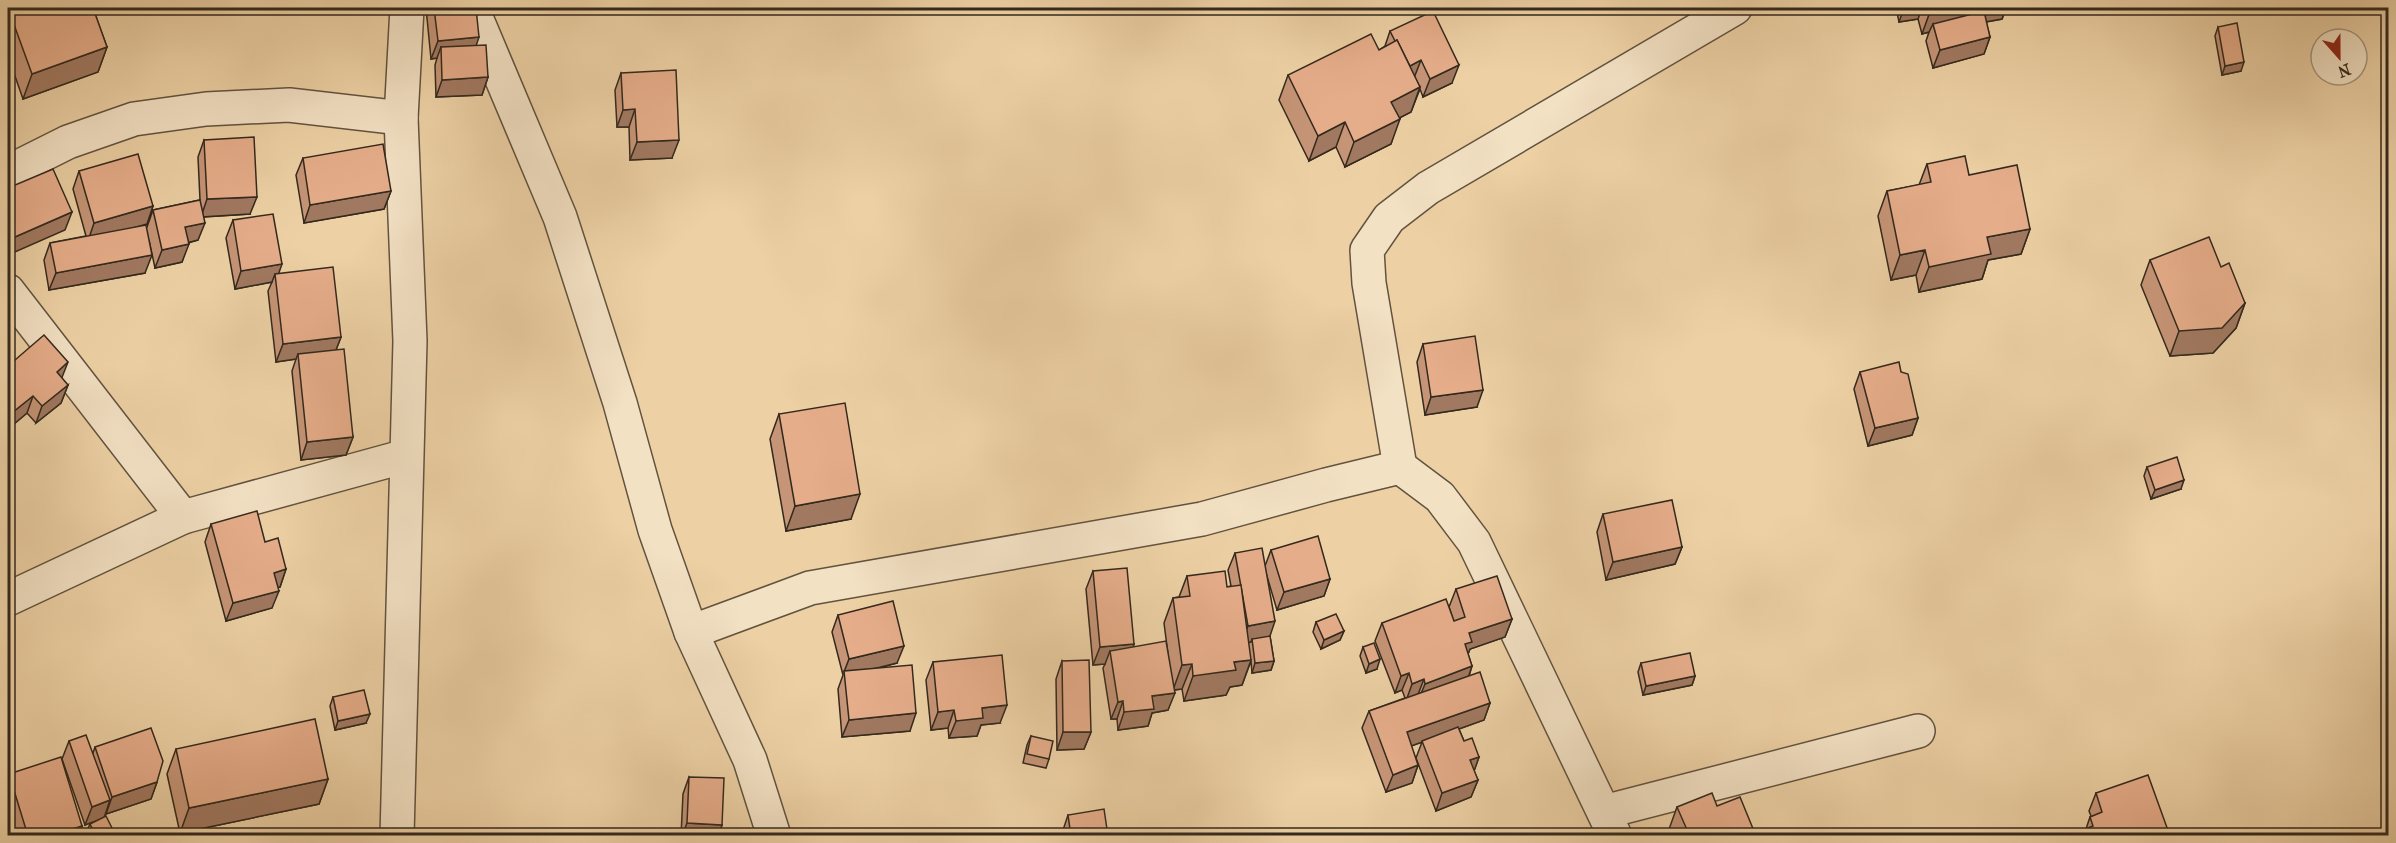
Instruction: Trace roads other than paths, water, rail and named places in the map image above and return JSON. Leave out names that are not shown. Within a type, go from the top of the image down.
[{"type":"street","points":[[397,836],[410,341],[401,118],[407,8]]},
{"type":"street","points":[[472,8],[560,217],[620,403],[656,530],[691,632],[750,760],[774,836]]},
{"type":"street","points":[[1735,8],[1428,188],[1389,218],[1367,250],[1369,283],[1400,467],[1440,496],[1474,542],[1609,824],[1918,731]]},
{"type":"street","points":[[8,172],[68,142],[134,119],[206,109],[289,105],[401,118]]},
{"type":"street","points":[[8,291],[183,517]]},
{"type":"street","points":[[8,598],[183,517],[406,456]]},
{"type":"street","points":[[691,632],[810,588],[1202,519],[1326,484],[1400,467]]}]
